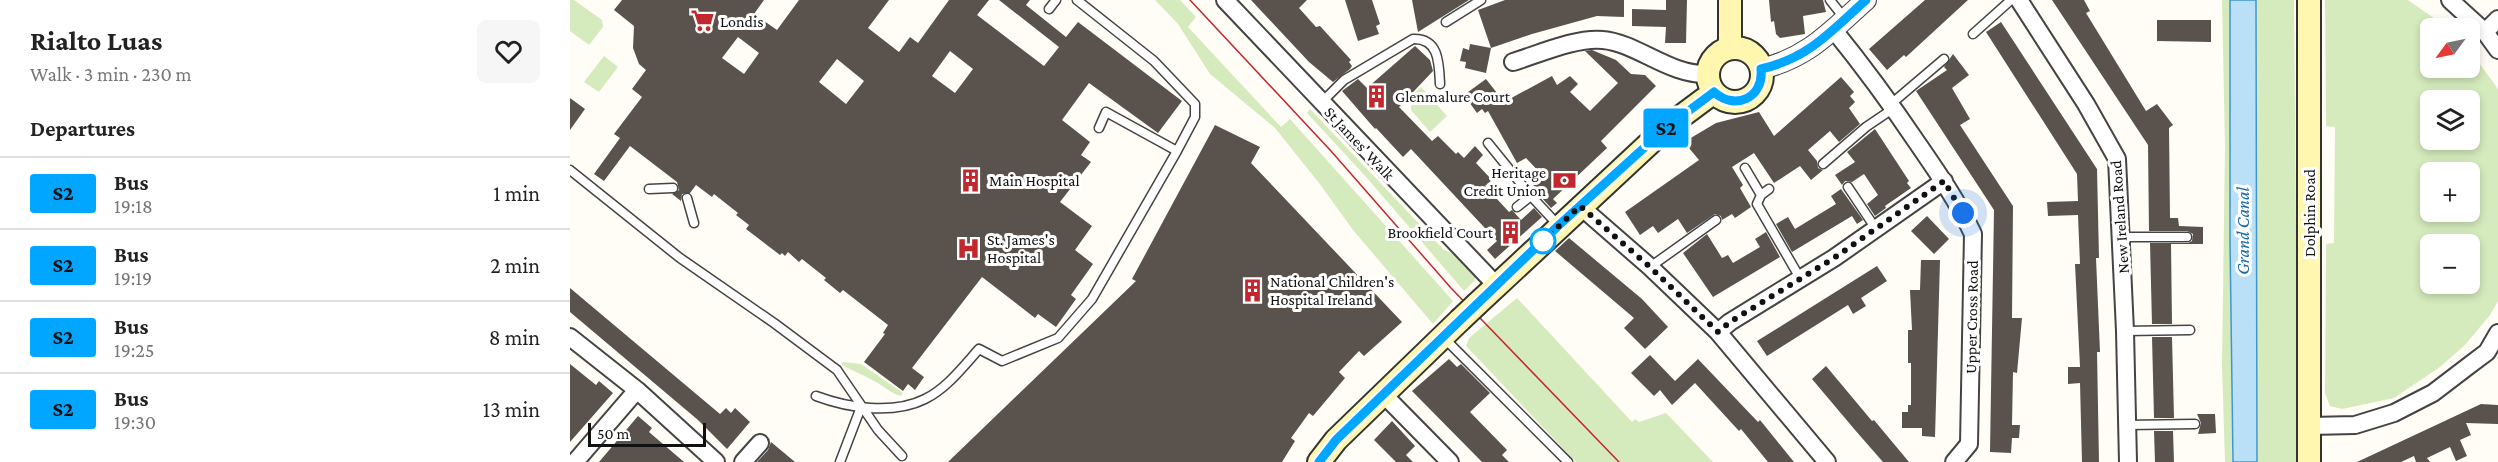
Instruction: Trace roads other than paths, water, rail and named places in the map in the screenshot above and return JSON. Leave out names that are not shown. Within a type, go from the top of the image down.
[{"type":"main road","points":[[1730,0],[1730,48]]},
{"type":"main road","name":"Dolphin Road","points":[[2309,0],[2309,462]]},
{"type":"main road","points":[[1319,462],[1336,440],[1479,301],[1667,127],[1711,83],[1713,60],[1730,48],[1748,52],[1757,60],[1761,69],[1759,88],[1746,100],[1729,101],[1711,83]]},
{"type":"street","name":"St James' Walk","points":[[1225,0],[1496,285]]},
{"type":"street","points":[[1761,69],[1784,63],[1809,51],[1866,0]]},
{"type":"street","name":"New Ireland Road","points":[[2019,0],[2086,104],[2117,159],[2128,462]]},
{"type":"street","points":[[2450,0],[2484,32],[2498,50]]},
{"type":"street","points":[[2484,32],[2498,19]]},
{"type":"street","name":"Upper Cross Road","points":[[1839,24],[1944,181],[1973,234],[1969,444],[1954,462]]},
{"type":"street","points":[[1513,62],[1571,44],[1604,40],[1695,74],[1711,83]]},
{"type":"street","points":[[1718,332],[1834,258],[1944,181]]},
{"type":"street","points":[[1580,206],[1650,267],[1718,332],[1827,462]]},
{"type":"street","points":[[2310,426],[2355,426],[2394,413],[2433,393],[2492,357],[2498,333]]},
{"type":"street","points":[[570,337],[637,390],[716,462]]},
{"type":"street","points":[[575,462],[637,390]]},
{"type":"street","points":[[1384,395],[1444,460]]},
{"type":"street","points":[[743,462],[760,443]]},
{"type":"lane","points":[[1049,9],[1056,0]]},
{"type":"lane","points":[[816,396],[861,407],[885,408],[910,405],[927,398],[957,374],[979,349],[1002,361],[1058,338],[1092,299],[1195,117],[1195,104],[1154,61],[1077,0]]},
{"type":"lane","points":[[1446,22],[1481,0]]},
{"type":"lane","points":[[1830,0],[1839,24]]},
{"type":"lane","points":[[1973,34],[2011,0]]},
{"type":"lane","points":[[1322,102],[1344,80],[1413,39],[1422,39],[1431,43],[1435,48],[1440,84]]},
{"type":"lane","points":[[1823,164],[1893,106],[1944,59]]},
{"type":"lane","points":[[1099,128],[1106,112],[1177,151]]},
{"type":"lane","points":[[1488,143],[1530,196],[1559,225]]},
{"type":"lane","points":[[1745,168],[1765,192],[1757,204],[1800,278]]},
{"type":"lane","points":[[570,170],[680,258],[774,323],[831,366],[846,381],[878,430],[902,456]]},
{"type":"lane","points":[[1848,187],[1876,229]]},
{"type":"lane","points":[[649,189],[673,188]]},
{"type":"lane","points":[[1517,207],[1530,196]]},
{"type":"lane","points":[[687,198],[694,223]]},
{"type":"lane","points":[[1650,267],[1716,220]]},
{"type":"lane","points":[[2121,237],[2187,237]]},
{"type":"lane","points":[[2125,331],[2190,330]]},
{"type":"lane","points":[[1443,336],[1568,462]]},
{"type":"lane","points":[[840,462],[861,407]]},
{"type":"lane","points":[[2127,425],[2195,424]]},
{"type":"water","name":"Grand Canal","points":[[2230,0],[2256,0],[2257,462],[2233,462]]},
{"type":"tram line","points":[[1190,0],[1331,151],[1451,288],[1619,462]]},
{"type":"place","name":"Londis","points":[[702,21]]},
{"type":"place","name":"Glenmalure Court","points":[[1377,96]]},
{"type":"place","name":"Main Hospital","points":[[971,180]]},
{"type":"place","name":"Heritage Credit Union","points":[[1564,181]]},
{"type":"place","name":"Brookfield Court","points":[[1511,232]]},
{"type":"place","name":"St. James's Hospital","points":[[969,248]]},
{"type":"place","name":"National Children's Hospital Ireland","points":[[1252,290]]}]
